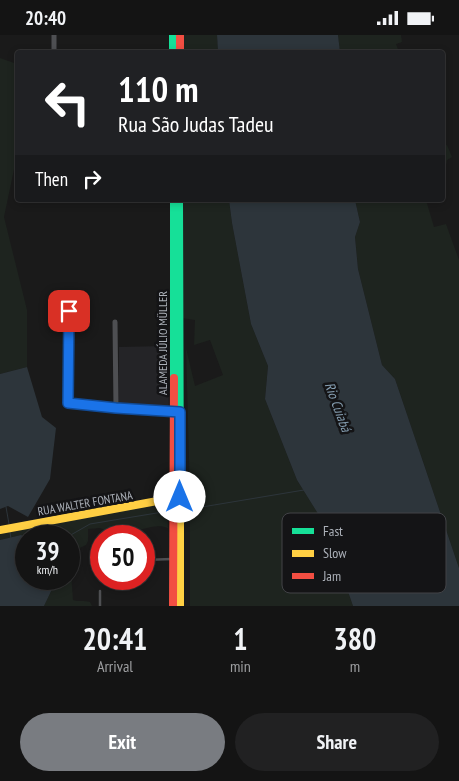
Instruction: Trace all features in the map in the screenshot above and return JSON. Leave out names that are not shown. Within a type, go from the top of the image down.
[{"type":"main road","points":[[173,35],[173,50]]},
{"type":"main road","points":[[180,35],[180,50]]},
{"type":"main road","name":"ALAMEDA JÚLIO MÜLLER","points":[[174,202],[173,353],[177,412]]},
{"type":"main road","name":"ALAMEDA JÚLIO MÜLLER","points":[[179,202],[177,559],[180,606]]},
{"type":"main road","name":"RUA WALTER FONTANA","points":[[0,530],[177,498]]},
{"type":"main road","name":"ALAMEDA JÚLIO MÜLLER","points":[[173,606],[177,559]]},
{"type":"street","points":[[54,35],[54,50]]},
{"type":"street","points":[[69,311],[68,403],[177,412]]},
{"type":"street","points":[[115,322],[116,408]]},
{"type":"lane","points":[[155,560],[177,559]]},
{"type":"lane","points":[[100,591],[100,606]]},
{"type":"shaded area","points":[[182,35],[217,35],[218,50],[182,50]]},
{"type":"shaded area","points":[[338,35],[401,35],[402,42],[396,44],[398,50],[340,50]]},
{"type":"shaded area","points":[[0,58],[15,63],[15,165],[4,217],[27,310],[27,367],[0,374]]},
{"type":"shaded area","points":[[447,145],[452,157],[447,160],[446,165],[445,165],[445,146]]},
{"type":"shaded area","points":[[182,202],[229,202],[251,324],[268,366],[265,399],[297,480],[318,513],[282,513],[282,593],[349,593],[353,606],[190,606],[190,495],[186,348],[195,386],[223,375],[210,340],[194,345],[195,320],[182,318]]},
{"type":"shaded area","points":[[355,202],[427,202],[434,227],[446,224],[459,260],[459,568],[446,530],[446,513],[440,513],[395,379],[382,365],[358,269],[355,237],[360,222]]},
{"type":"shaded area","points":[[167,346],[169,411],[118,407],[119,347]]},
{"type":"shaded area","points":[[167,502],[168,528],[155,525],[90,525],[88,541],[86,545],[80,548],[80,525],[47,525]]},
{"type":"shaded area","points":[[15,531],[15,536],[0,540],[0,534]]},
{"type":"shaded area","points":[[52,590],[72,590],[73,600],[90,602],[92,606],[44,606]]},
{"type":"water","points":[[217,35],[338,35],[340,50],[218,50]]},
{"type":"water","name":"Rio Cuiabá","points":[[229,202],[355,202],[360,222],[355,237],[358,269],[382,365],[395,379],[440,513],[318,513],[297,480],[265,399],[268,366],[251,324]]},
{"type":"water","points":[[27,367],[42,417],[56,428],[50,479],[28,517],[8,506],[0,509],[0,374]]},
{"type":"water","points":[[446,530],[459,568],[459,606],[353,606],[349,593],[446,593]]},
{"type":"water","points":[[15,536],[15,590],[52,590],[44,606],[0,606],[0,540]]},
{"type":"waterway","points":[[184,510],[304,490]]},
{"type":"waterway","points":[[6,507],[9,524]]},
{"type":"waterway","points":[[80,530],[90,524],[169,511]]},
{"type":"waterway","points":[[10,532],[11,539]]},
{"type":"traffic: fast","points":[[173,35],[173,50]]},
{"type":"traffic: fast","points":[[174,202],[174,378]]},
{"type":"traffic: fast","points":[[179,202],[180,519]]},
{"type":"traffic: slow","points":[[0,530],[179,497]]},
{"type":"traffic: slow","points":[[180,519],[180,606]]},
{"type":"traffic: jam","points":[[180,35],[180,50]]},
{"type":"traffic: jam","points":[[173,606],[174,378]]},
{"type":"route","points":[[69,311],[68,403],[180,412],[180,497]]}]
